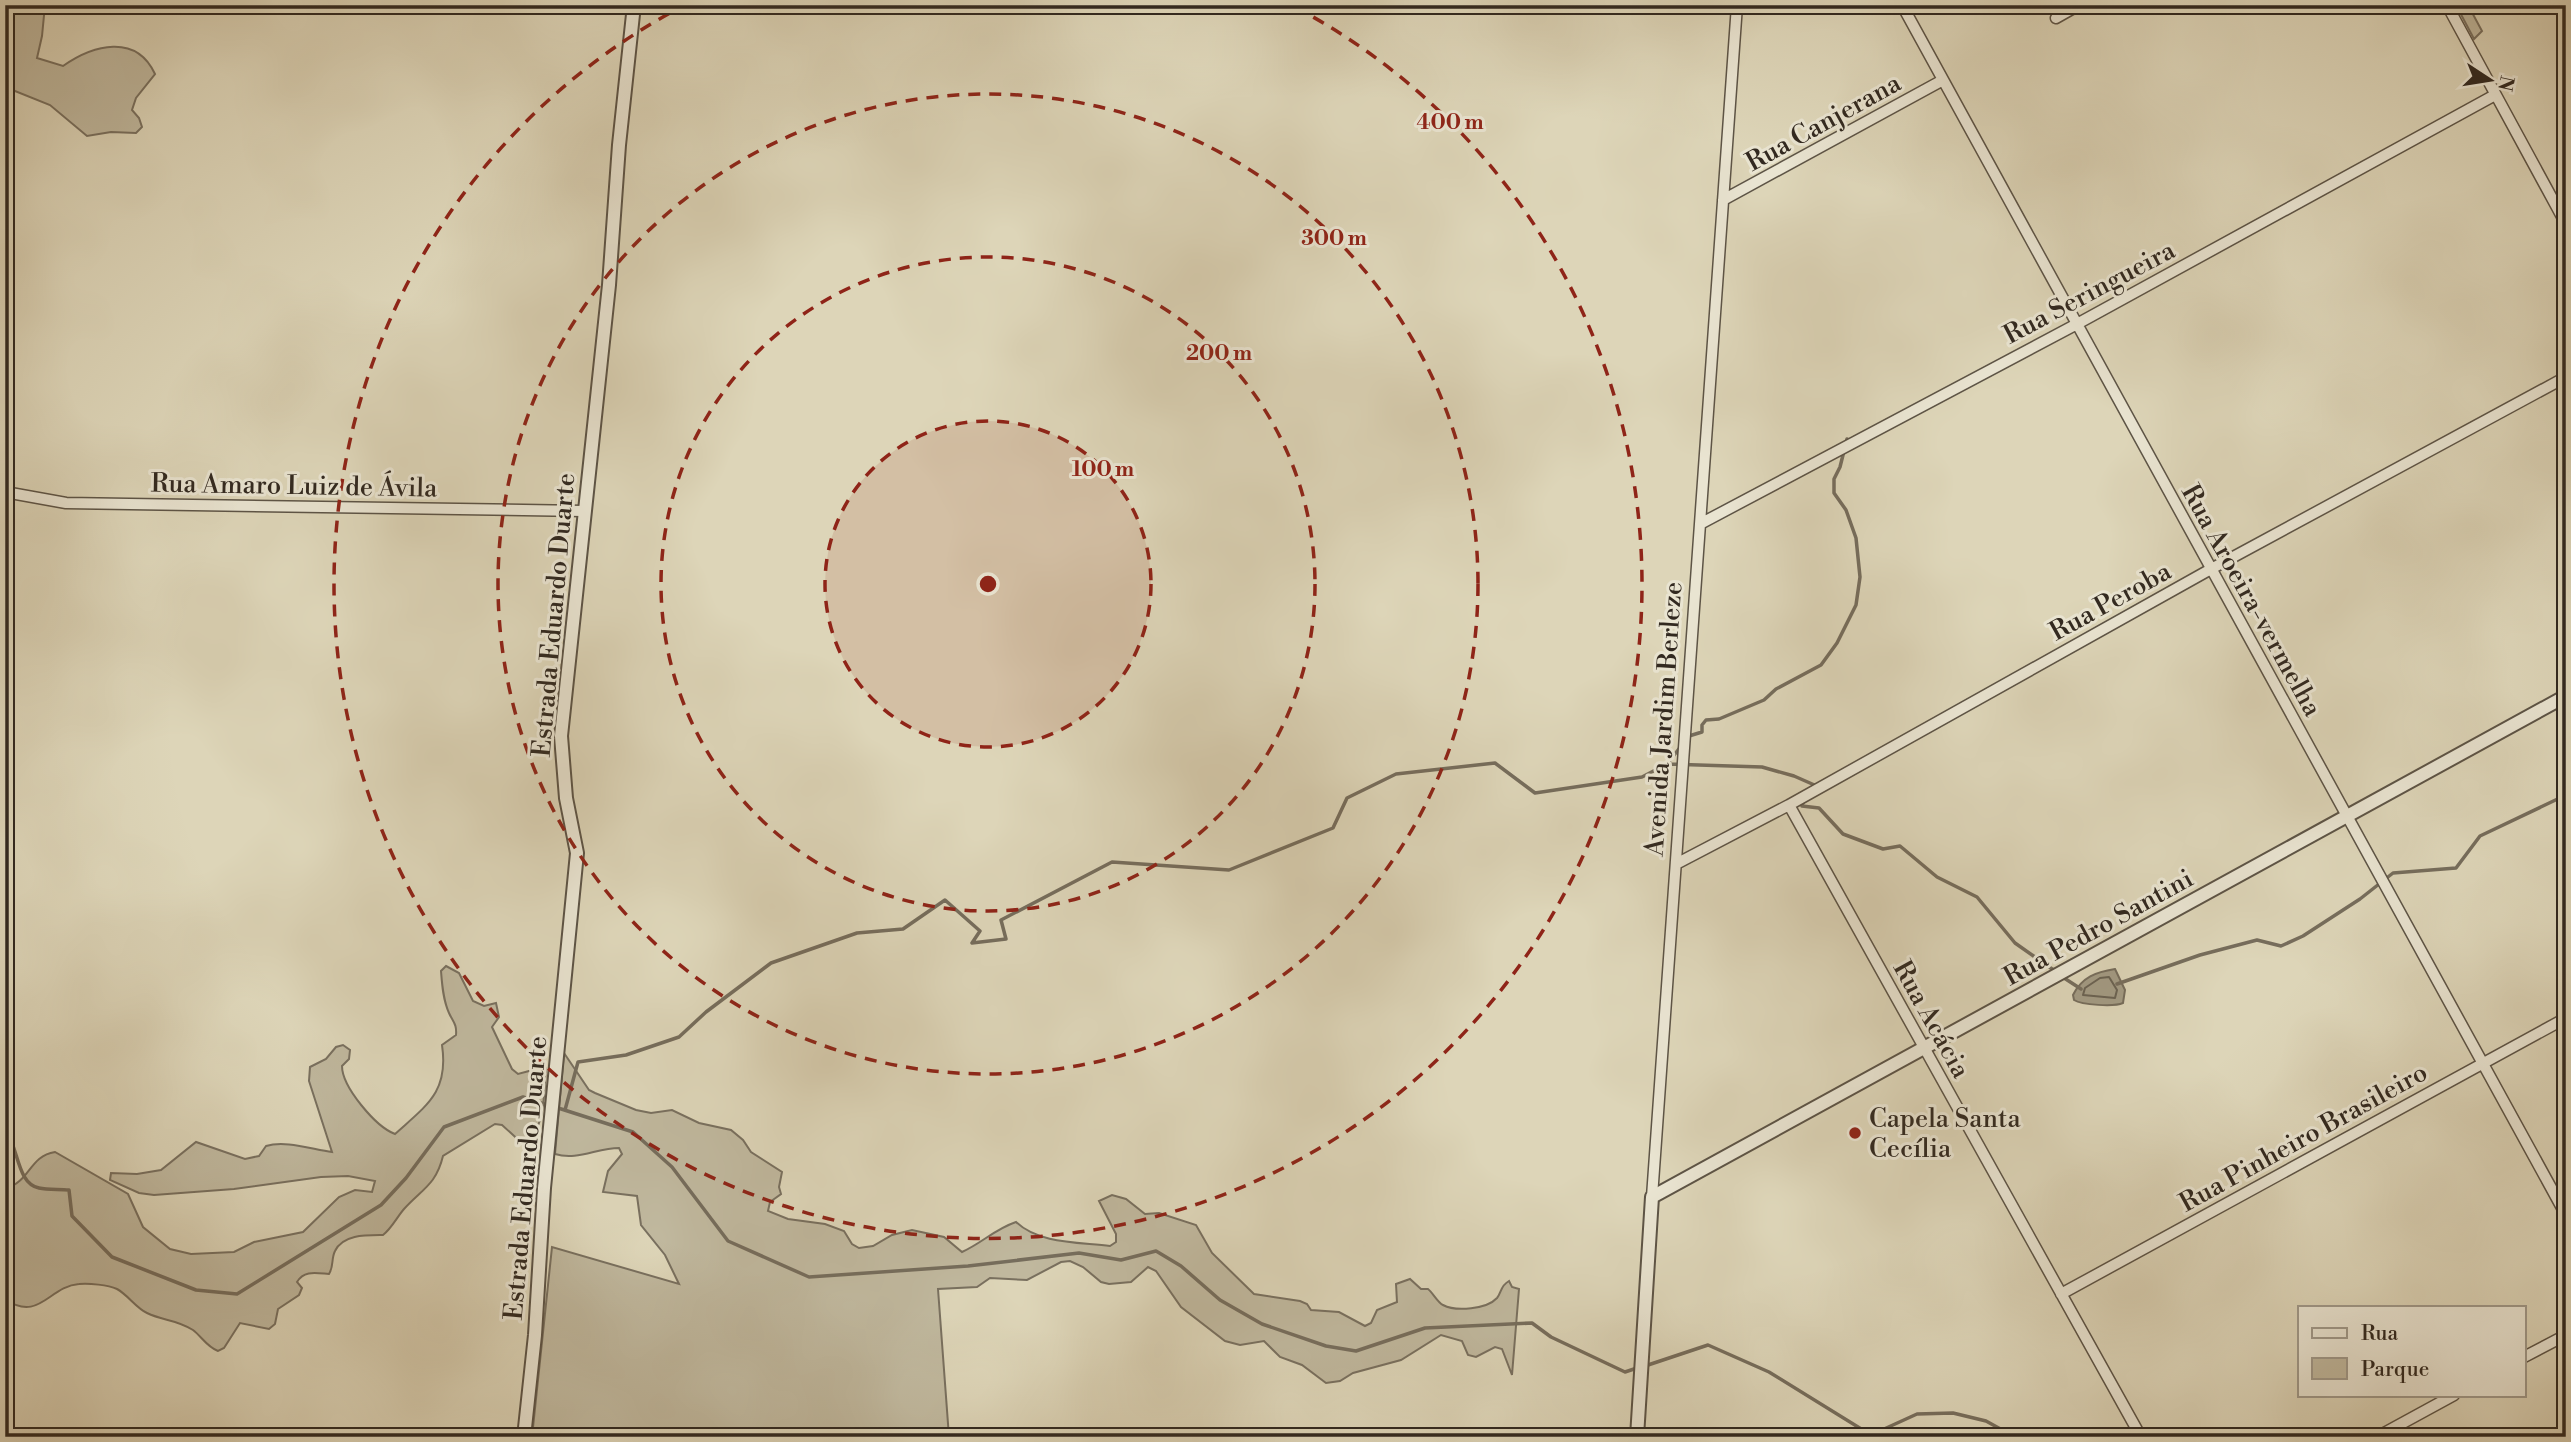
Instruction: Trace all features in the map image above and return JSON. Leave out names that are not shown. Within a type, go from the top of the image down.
[{"type":"street","name":"Estrada Eduardo Duarte","points":[[524,1437],[535,1335],[544,1188],[577,853],[566,798],[561,736],[609,285],[619,145],[634,5]]},
{"type":"street","name":"Avenida Jardim Berleze","points":[[1637,1437],[1737,5]]},
{"type":"street","name":"Rua Aroeira-vermelha","points":[[1902,5],[2566,1216]]},
{"type":"street","points":[[2056,18],[2079,5]]},
{"type":"street","points":[[2447,5],[2566,224]]},
{"type":"street","name":"Rua Canjerana","points":[[1723,200],[1943,80]]},
{"type":"street","name":"Rua Seringueira","points":[[1700,524],[2077,324],[2495,95]]},
{"type":"street","name":"Rua Peroba","points":[[1676,864],[1789,805],[2211,569],[2566,377]]},
{"type":"street","name":"Rua Amaro Luiz de Ávila","points":[[5,492],[66,503],[584,510]]},
{"type":"street","name":"Rua Pedro Santini","points":[[1652,1197],[2566,696]]},
{"type":"street","name":"Rua Acácia","points":[[1789,805],[2141,1437]]},
{"type":"street","name":"Rua Pinheiro Brasileiro","points":[[2061,1294],[2566,1017]]},
{"type":"street","points":[[2526,1356],[2566,1335]]},
{"type":"street","points":[[2376,1437],[2453,1396]]},
{"type":"green space","points":[[5,5],[45,5],[37,58],[63,66],[100,48],[125,48],[137,52],[155,74],[136,98],[132,110],[142,127],[136,133],[111,132],[87,136],[50,105],[5,87]]},
{"type":"green space","points":[[2456,5],[2468,5],[2482,31],[2474,39]]},
{"type":"green space","points":[[446,966],[459,973],[473,1001],[484,1006],[496,1003],[499,1017],[492,1027],[512,1069],[518,1074],[541,1063],[546,1068],[540,1120],[531,1138],[523,1144],[502,1125],[495,1124],[443,1156],[428,1186],[404,1209],[383,1235],[349,1238],[344,1241],[335,1251],[329,1274],[311,1273],[300,1278],[297,1282],[302,1288],[299,1295],[278,1309],[275,1324],[269,1329],[240,1323],[224,1348],[218,1351],[193,1330],[147,1313],[117,1289],[109,1286],[69,1286],[44,1301],[27,1307],[5,1299],[5,1189],[20,1180],[46,1154],[55,1152],[128,1194],[143,1227],[170,1249],[191,1254],[234,1252],[254,1242],[303,1232],[339,1197],[355,1190],[372,1192],[375,1181],[348,1176],[154,1195],[139,1193],[110,1180],[111,1173],[137,1174],[161,1170],[196,1142],[245,1159],[259,1156],[266,1146],[273,1144],[290,1144],[332,1152],[309,1081],[310,1067],[326,1059],[336,1047],[343,1045],[350,1050],[349,1059],[342,1066],[343,1075],[354,1095],[370,1115],[395,1134],[433,1096],[442,1075],[442,1045],[456,1035],[443,992],[441,971]]},
{"type":"green space","points":[[564,1053],[589,1090],[595,1093],[636,1110],[651,1113],[672,1110],[699,1123],[731,1130],[743,1140],[751,1152],[782,1172],[779,1187],[781,1194],[770,1202],[768,1211],[788,1219],[825,1224],[844,1231],[852,1244],[859,1248],[873,1246],[892,1235],[912,1230],[944,1237],[962,1252],[1016,1222],[1025,1229],[1048,1238],[1110,1246],[1116,1242],[1116,1234],[1099,1201],[1112,1195],[1126,1199],[1145,1214],[1159,1213],[1196,1225],[1212,1253],[1254,1294],[1300,1301],[1307,1304],[1311,1310],[1339,1312],[1365,1326],[1371,1323],[1377,1310],[1397,1302],[1396,1284],[1410,1279],[1421,1289],[1428,1289],[1443,1305],[1463,1309],[1492,1302],[1509,1281],[1512,1287],[1519,1289],[1512,1375],[1502,1349],[1495,1347],[1476,1357],[1468,1355],[1462,1341],[1441,1335],[1401,1360],[1353,1373],[1340,1381],[1326,1383],[1302,1365],[1280,1357],[1264,1341],[1240,1345],[1225,1341],[1181,1307],[1156,1271],[1148,1267],[1131,1282],[1109,1284],[1101,1282],[1083,1267],[1070,1261],[1061,1262],[1027,1280],[990,1278],[977,1287],[938,1289],[949,1437],[532,1437],[552,1247],[679,1284],[665,1255],[641,1225],[637,1196],[603,1192],[608,1171],[622,1154],[619,1148],[571,1156],[555,1154]]},
{"type":"water","points":[[2115,969],[2125,990],[2123,1003],[2098,1005],[2074,1000],[2073,995],[2085,980]]},
{"type":"waterway","points":[[1687,739],[1702,732],[1702,725],[1706,720],[1719,719],[1764,700],[1776,689],[1821,665],[1837,643],[1856,605],[1860,577],[1856,538],[1846,510],[1834,493],[1834,479],[1847,439]]},
{"type":"waterway","points":[[565,1110],[578,1062],[626,1055],[679,1037],[706,1012],[771,963],[857,933],[903,929],[945,900],[980,931],[972,943],[1006,939],[1001,920],[1112,862],[1229,870],[1333,828],[1347,798],[1396,774],[1495,763],[1535,793],[1642,777],[1667,764],[1682,745]]},
{"type":"waterway","points":[[1667,764],[1762,767],[1794,776],[1819,787]]},
{"type":"waterway","points":[[2117,984],[2200,955],[2257,940],[2281,946],[2303,936],[2360,899],[2393,873],[2456,868],[2480,836],[2566,795]]},
{"type":"waterway","points":[[1804,798],[1802,806],[1819,808],[1843,834],[1883,849],[1900,846],[1937,877],[1977,897],[2015,943],[2055,971]]},
{"type":"waterway","points":[[2061,976],[2081,989]]},
{"type":"waterway","points":[[5,1131],[26,1179],[39,1188],[69,1190],[72,1216],[112,1257],[196,1290],[237,1294],[381,1205],[406,1178],[444,1127],[523,1097],[547,1105]]},
{"type":"waterway","points":[[555,1107],[633,1132],[672,1167],[728,1241],[809,1277],[968,1266],[1079,1253],[1121,1260],[1156,1251],[1181,1266],[1220,1300],[1262,1324],[1326,1346],[1356,1351],[1425,1328],[1532,1323],[1551,1337],[1625,1372],[1637,1368]]},
{"type":"waterway","points":[[1645,1366],[1708,1345],[1769,1372],[1871,1435],[1917,1414],[1953,1413],[1986,1421],[2015,1437]]},
{"type":"place","name":"Capela Santa Cecília","points":[[1855,1133]]}]
